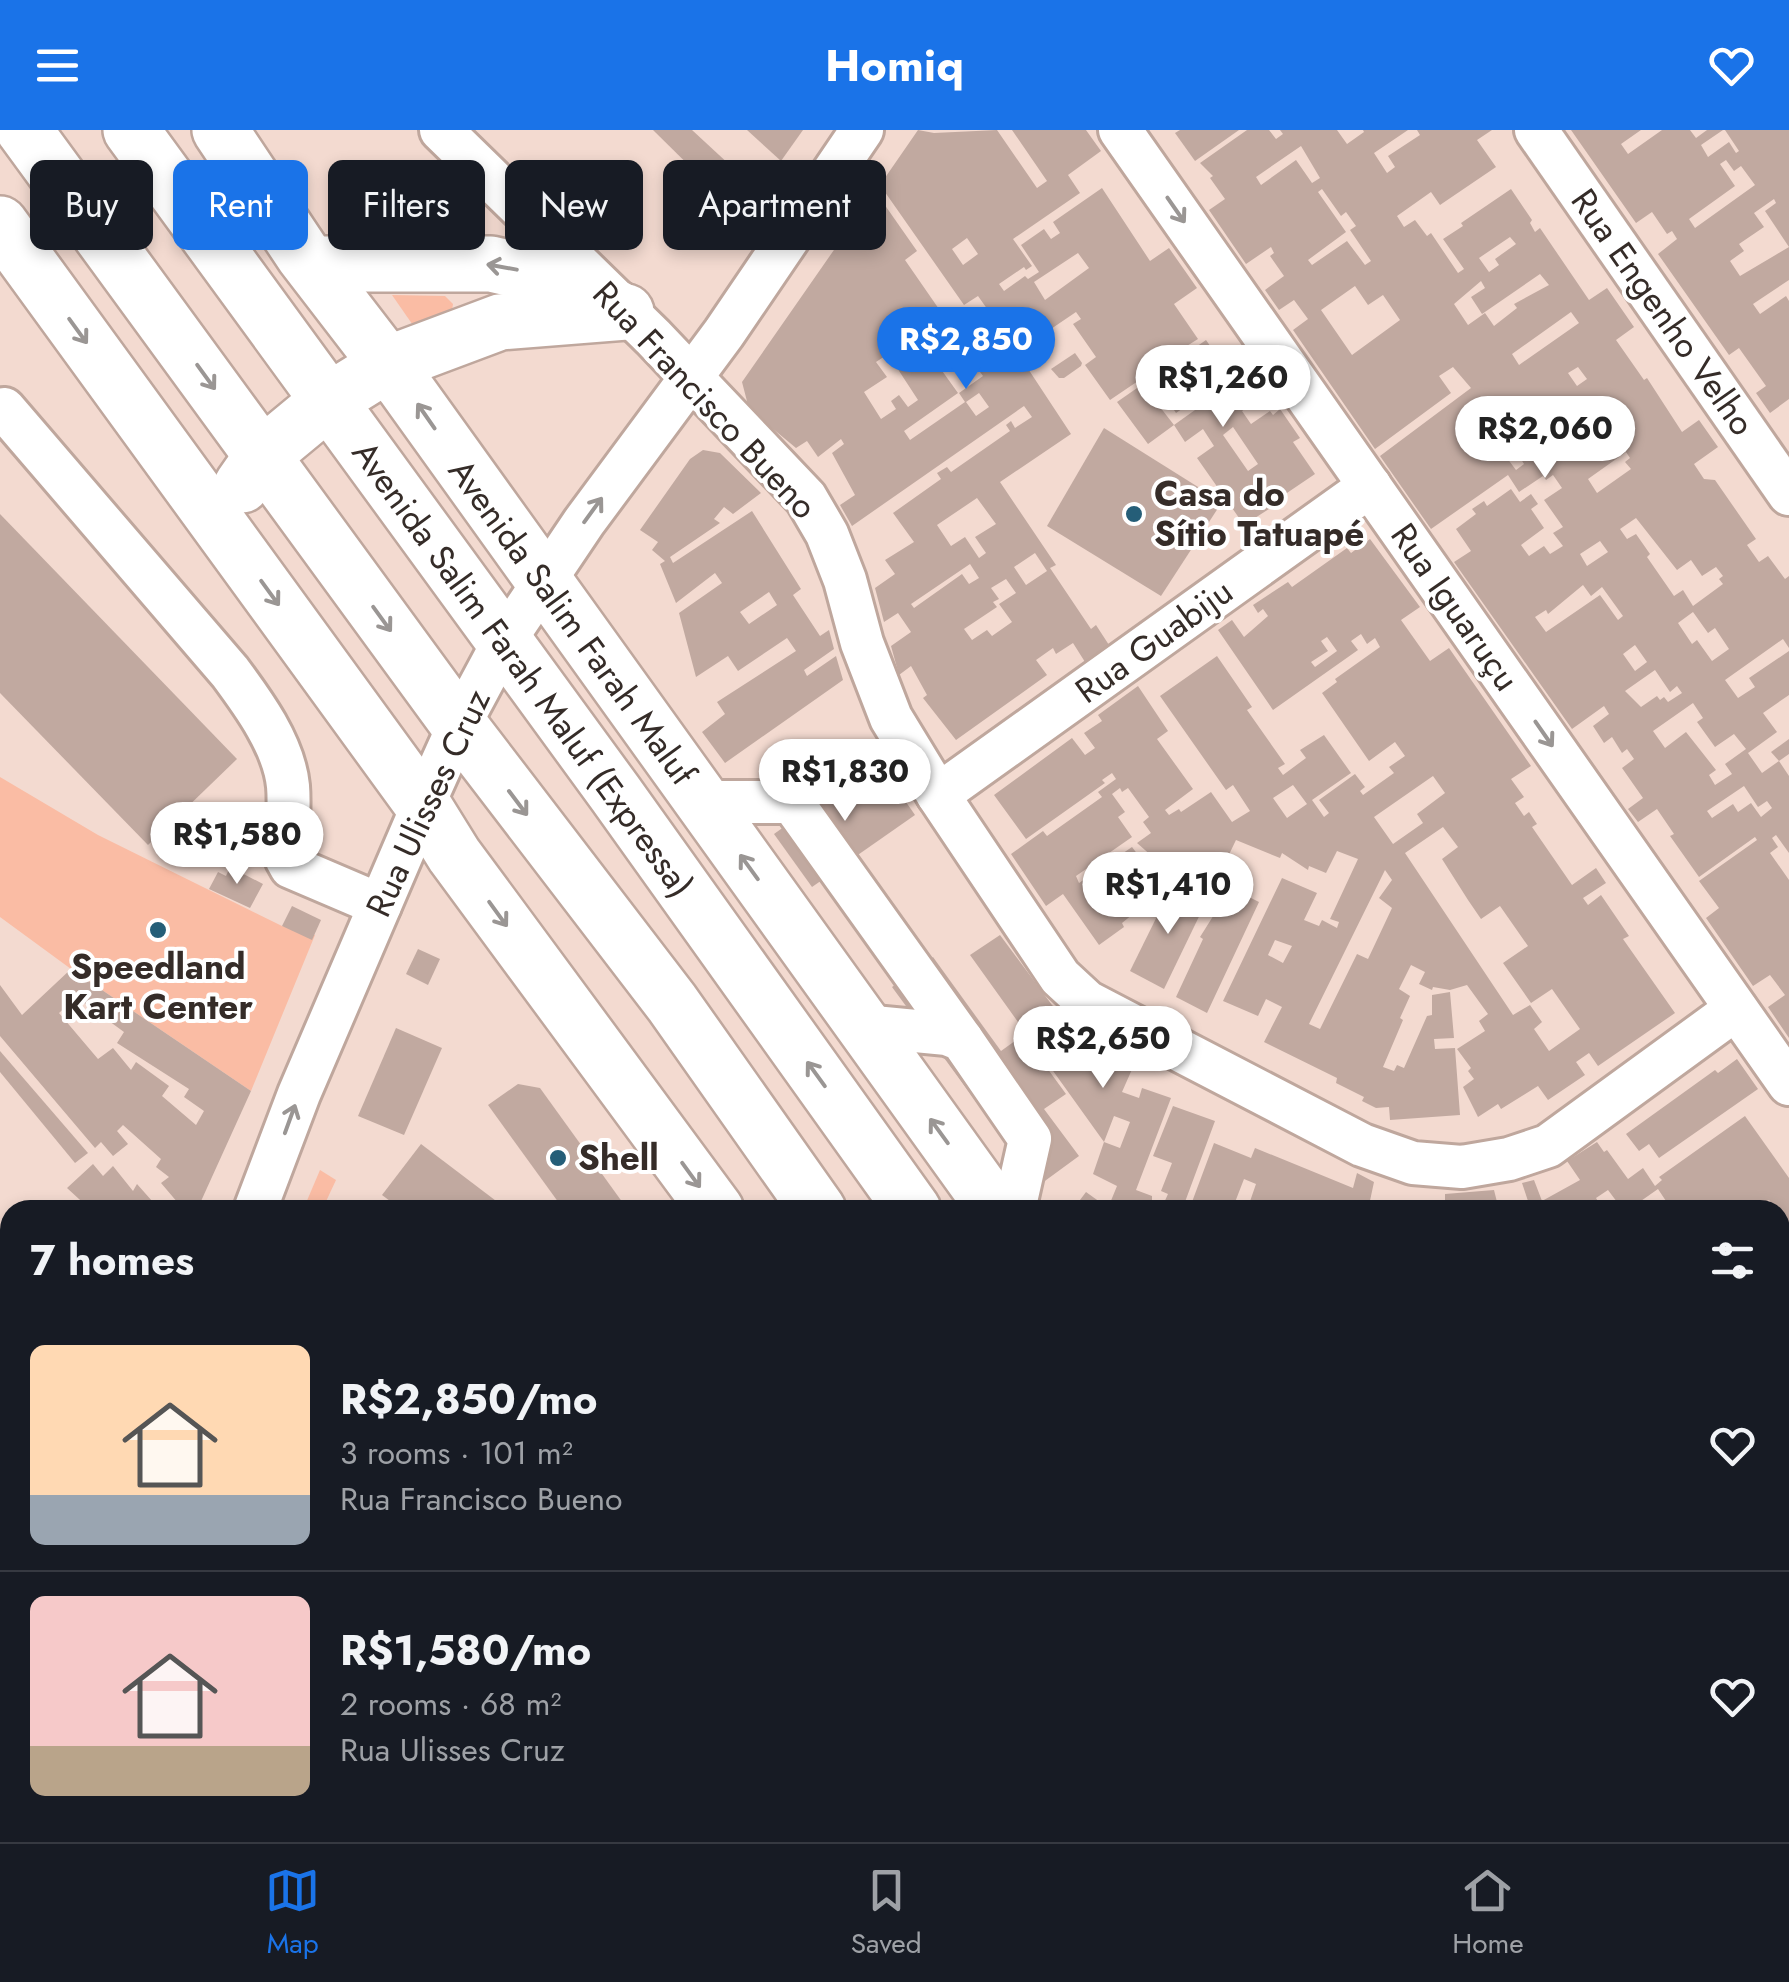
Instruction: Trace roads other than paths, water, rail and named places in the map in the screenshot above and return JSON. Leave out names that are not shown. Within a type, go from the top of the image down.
[{"type":"highway","points":[[0,130],[38,275]]},
{"type":"highway","points":[[24,130],[459,725],[672,1003],[811,1200]]},
{"type":"highway","name":"Avenida Salim Farah Maluf (Expressa)","points":[[131,130],[907,1200]]},
{"type":"highway","points":[[159,130],[221,190],[308,260],[491,264],[544,276],[639,324]]},
{"type":"highway","name":"Avenida Salim Farah Maluf","points":[[220,130],[308,260],[388,364],[989,1200]]},
{"type":"highway","points":[[0,224],[709,1200]]},
{"type":"highway","points":[[217,520],[264,455],[327,402],[388,364],[500,322],[639,324]]},
{"type":"highway","points":[[728,1082],[738,1144],[769,1200]]},
{"type":"street","name":"Rua Francisco Bueno","points":[[440,130],[639,324],[806,498],[827,534],[845,580],[862,643],[891,718],[1060,978],[1087,1002],[1362,1146],[1414,1163],[1462,1168],[1510,1159],[1548,1146],[1736,1008]]},
{"type":"street","name":"Rua Ulisses Cruz","points":[[259,1200],[298,1094],[423,805],[459,725],[504,641],[543,581],[724,333],[862,130]]},
{"type":"street","name":"Rua Iguaruçu","points":[[1120,130],[1789,1084]]},
{"type":"street","name":"Rua Engenho Velho","points":[[1536,130],[1789,494]]},
{"type":"street","points":[[639,324],[676,344],[724,333]]},
{"type":"street","points":[[639,324],[660,376],[646,417],[645,440]]},
{"type":"street","points":[[4,409],[230,672],[253,704],[288,784],[286,858],[291,868],[380,905]]},
{"type":"street","name":"Rua Guabiju","points":[[938,795],[1370,486]]},
{"type":"street","points":[[701,802],[792,802],[1030,1139],[1016,1200]]},
{"type":"street","points":[[863,1026],[946,1034],[962,1040]]},
{"type":"place","name":"Casa do Sítio Tatuapé","points":[[1134,514]]},
{"type":"place","name":"Speedland Kart Center","points":[[158,930]]},
{"type":"place","name":"Shell","points":[[558,1158]]}]
